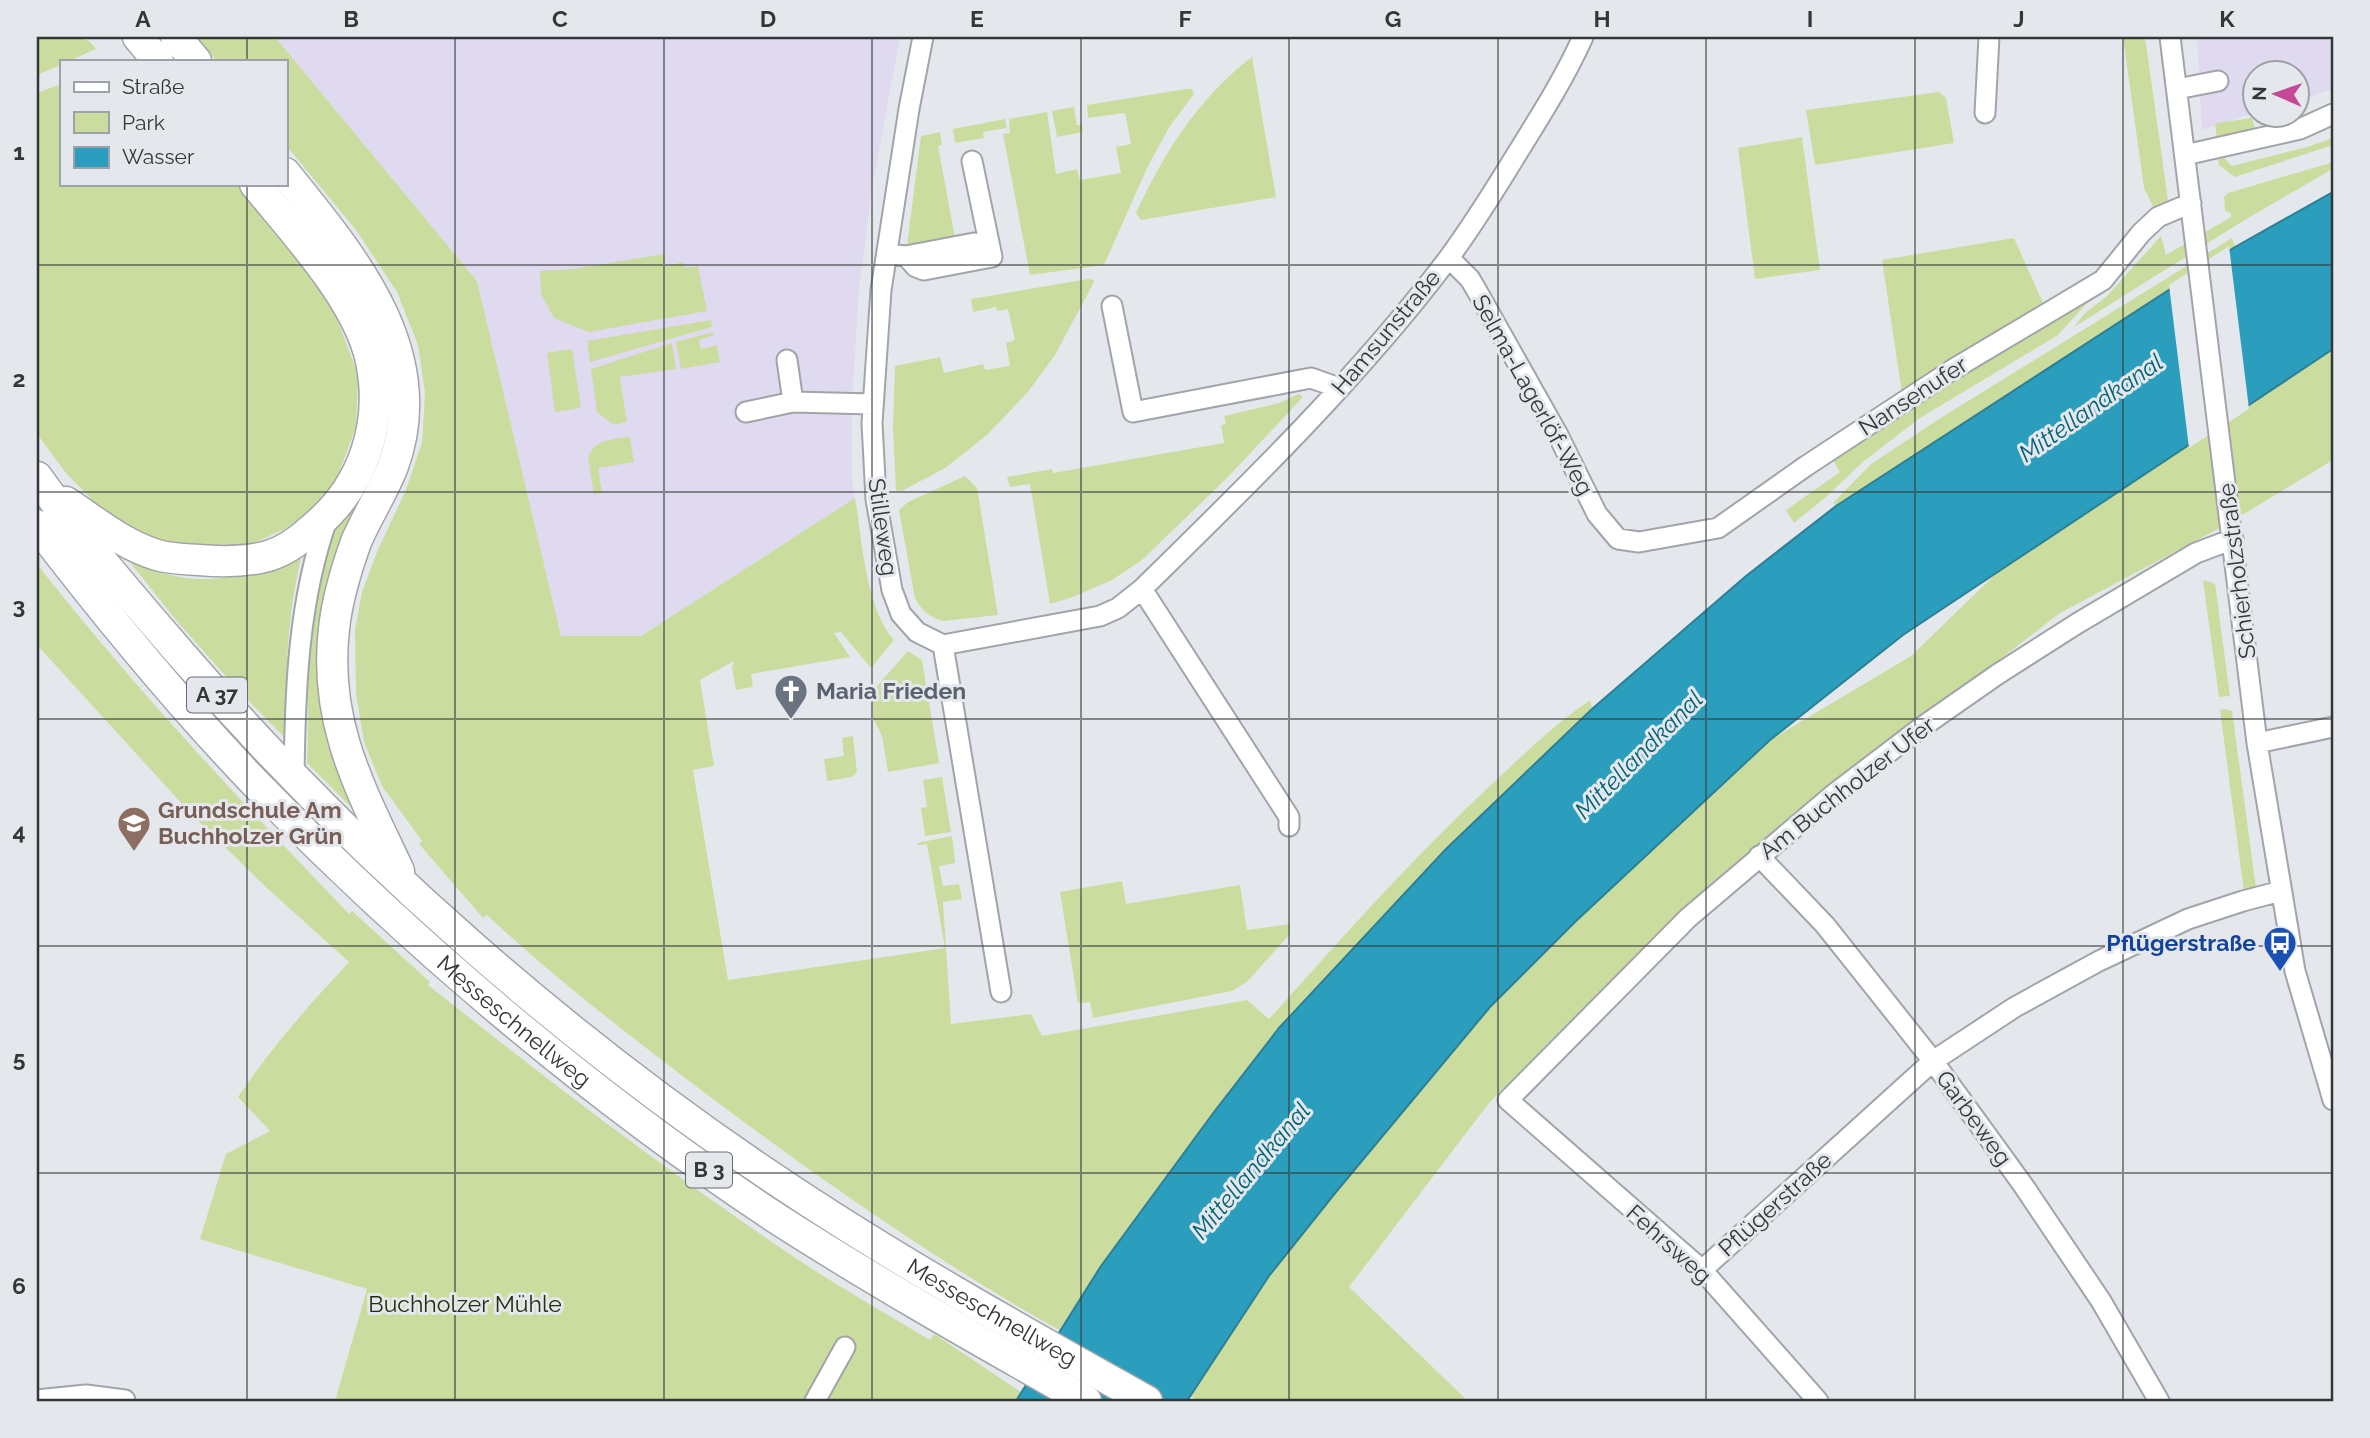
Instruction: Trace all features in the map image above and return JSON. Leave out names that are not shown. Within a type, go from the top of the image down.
[{"type":"highway","points":[[138,37],[157,60]]},
{"type":"highway","points":[[176,37],[195,60]]},
{"type":"highway","points":[[287,175],[338,239],[364,277],[382,309],[401,369],[403,419],[397,450],[393,465],[357,541],[342,585],[332,661],[343,744],[353,773],[407,887]]},
{"type":"highway","points":[[41,483],[130,545],[160,556],[227,562],[269,555],[297,542],[340,503],[356,476],[371,438],[374,396],[371,361],[362,332],[344,301],[320,265],[258,186]]},
{"type":"highway","name":"A 37","points":[[41,483],[116,579],[238,720],[407,887]]},
{"type":"highway","name":"Messeschnellweg","points":[[37,525],[142,656],[258,785],[385,908],[477,990],[638,1119],[709,1171],[852,1266],[1147,1401]]},
{"type":"highway","name":"Messeschnellweg","points":[[407,887],[578,1034],[726,1145],[813,1204],[1086,1401]]},
{"type":"street","name":"Stilleweg","points":[[923,37],[896,255],[881,290],[873,404],[876,499],[892,590],[901,614],[917,632],[943,645]]},
{"type":"street","name":"Hamsunstraße","points":[[943,645],[1100,616],[1118,608],[1142,589],[1277,456],[1339,388],[1449,258],[1550,100],[1583,37]]},
{"type":"street","points":[[1985,113],[1989,37]]},
{"type":"street","name":"Schierholzstraße","points":[[2170,37],[2257,743],[2295,971],[2333,1100]]},
{"type":"street","points":[[2177,89],[2218,82]]},
{"type":"street","points":[[2185,155],[2300,129],[2333,114]]},
{"type":"street","points":[[896,255],[924,270],[992,257],[972,161]]},
{"type":"street","name":"Nansenufer","points":[[1614,536],[1623,542],[1639,542],[1718,528],[1806,466],[1952,370],[2103,279],[2158,217],[2191,202]]},
{"type":"street","points":[[896,255],[974,243]]},
{"type":"street","name":"Selma-Lagerlöf-Weg","points":[[1449,258],[1470,279],[1558,435],[1597,514],[1614,536]]},
{"type":"street","points":[[1112,306],[1133,412],[1311,378],[1339,388]]},
{"type":"street","points":[[787,360],[793,402]]},
{"type":"street","points":[[746,412],[793,402],[873,404]]},
{"type":"street","points":[[294,778],[300,661],[308,590],[328,516]]},
{"type":"street","name":"Am Buchholzer Ufer","points":[[1507,1100],[1688,918],[1834,794],[1922,727],[2078,622],[2196,553],[2233,539]]},
{"type":"street","points":[[1142,589],[1289,817],[1289,826]]},
{"type":"street","points":[[943,645],[1001,992]]},
{"type":"street","points":[[2257,743],[2333,727]]},
{"type":"street","name":"Garbeweg","points":[[1759,856],[1825,925],[1933,1061],[2101,1301],[2159,1401]]},
{"type":"street","name":"Pflügerstraße","points":[[1702,1270],[1933,1061],[2015,1007],[2099,961],[2188,919],[2281,891]]},
{"type":"street","name":"Fehrsweg","points":[[1507,1100],[1702,1270],[1818,1401]]},
{"type":"street","points":[[815,1401],[845,1347]]},
{"type":"street","points":[[37,1400],[86,1395],[125,1399]]},
{"type":"shaded area","points":[[275,37],[900,37],[873,183],[859,288],[852,402],[852,481],[855,498],[641,636],[561,637],[477,281]]},
{"type":"shaded area","points":[[2197,37],[2333,37],[2333,89],[2310,97],[2310,60],[2240,60],[2240,118],[2202,130]]},
{"type":"green space","points":[[37,37],[77,37],[85,39],[96,49],[71,60],[60,60],[60,65],[37,75]]},
{"type":"green space","points":[[196,37],[275,37],[477,281],[561,636],[641,636],[855,498],[871,593],[877,611],[894,640],[871,668],[841,632],[834,633],[850,657],[751,674],[753,687],[736,690],[732,668],[734,661],[700,680],[714,766],[693,770],[728,980],[945,948],[927,844],[917,843],[952,836],[955,863],[939,866],[943,886],[959,884],[962,899],[943,902],[951,1024],[1031,1014],[1042,1036],[1247,1000],[1269,1019],[1378,898],[1463,811],[1529,750],[1590,700],[1592,709],[1446,849],[1279,1028],[1101,1266],[1059,1330],[878,1218],[705,1093],[621,1029],[487,915],[483,918],[419,844],[422,841],[382,786],[364,742],[356,693],[355,630],[362,592],[405,492],[422,443],[425,393],[418,345],[397,292],[356,230],[287,146],[287,60],[216,60]]},
{"type":"green space","points":[[2123,37],[2145,37],[2168,200],[2154,209],[2144,188]]},
{"type":"green space","points":[[1252,57],[1276,197],[1141,220],[1136,213],[1158,169],[1184,128],[1215,90]]},
{"type":"green space","points":[[60,84],[60,186],[238,186],[310,276],[335,314],[356,369],[356,427],[336,480],[320,501],[285,529],[236,548],[158,543],[106,514],[66,473],[37,434],[37,93]]},
{"type":"green space","points":[[1192,89],[1194,94],[1170,126],[1148,166],[1104,265],[1030,275],[1003,134],[1010,133],[1009,119],[1047,112],[1056,174],[1077,169],[1080,180],[1121,173],[1116,147],[1131,144],[1125,113],[1088,118],[1087,105]]},
{"type":"green space","points":[[1939,92],[1946,98],[1954,143],[1815,165],[1806,110]]},
{"type":"green space","points":[[1074,107],[1077,125],[1082,125],[1083,132],[1057,137],[1052,111]]},
{"type":"green space","points":[[1005,119],[1007,128],[983,132],[984,138],[955,143],[953,129]]},
{"type":"green space","points":[[2240,120],[2240,130],[2256,132],[2217,138],[2217,123]]},
{"type":"green space","points":[[940,132],[942,145],[938,146],[955,238],[907,246],[921,136]]},
{"type":"green space","points":[[1802,137],[1820,270],[1755,279],[1738,148]]},
{"type":"green space","points":[[2333,138],[2333,145],[2235,177],[2219,165],[2218,160],[2224,158],[2232,166]]},
{"type":"green space","points":[[2333,163],[2333,168],[2329,171],[2243,221],[2074,327],[2085,313],[2107,296],[2161,236],[2166,255],[2231,217],[2231,213],[2225,211],[2224,197],[2228,193]]},
{"type":"green space","points":[[271,186],[281,186],[292,200],[391,404],[385,448],[339,555],[352,805],[349,805],[307,763],[310,646],[319,580],[334,527],[385,399]]},
{"type":"green space","points":[[2014,238],[2043,303],[1902,393],[1882,260]]},
{"type":"green space","points":[[2232,238],[2235,247],[1836,506],[1833,503],[1871,464]]},
{"type":"green space","points":[[664,254],[666,266],[684,262],[685,268],[698,266],[707,311],[589,332],[554,318],[541,294],[540,271],[572,269]]},
{"type":"green space","points":[[1094,280],[1093,284],[1055,355],[1028,392],[987,435],[945,468],[902,491],[896,490],[893,428],[895,366],[940,357],[944,373],[983,364],[985,370],[1010,366],[1006,343],[1015,340],[1008,309],[997,311],[996,307],[973,312],[971,299]]},
{"type":"green space","points":[[2099,290],[2058,335],[1920,418],[1864,461],[1794,523],[1786,510],[1840,472],[1832,458],[1917,402]]},
{"type":"green space","points":[[711,320],[712,327],[590,362],[587,341]]},
{"type":"green space","points":[[713,332],[714,335],[699,340],[701,349],[717,345],[720,362],[681,369],[676,342]]},
{"type":"green space","points":[[672,343],[676,369],[620,377],[627,422],[614,425],[597,412],[591,369]]},
{"type":"green space","points":[[572,349],[581,408],[555,412],[547,353]]},
{"type":"green space","points":[[2333,349],[2333,460],[2229,523],[2060,613],[1754,849],[1603,988],[1489,1103],[1349,1287],[1468,1401],[1199,1401],[1190,1396],[1269,1276],[1490,1007],[1575,922],[1770,740],[1911,656],[2006,564]]},
{"type":"green space","points":[[1299,394],[1303,397],[1226,479],[1142,560],[1112,580],[1050,604],[1030,484],[1010,487],[1007,477],[1052,469],[1053,473],[1224,443],[1221,425],[1226,424],[1224,416],[1279,403]]},
{"type":"green space","points":[[630,437],[634,462],[598,468],[602,493],[594,494],[588,457],[591,451],[605,441]]},
{"type":"green space","points":[[965,476],[977,488],[998,615],[943,621],[926,613],[915,598],[899,510],[908,502]]},
{"type":"green space","points":[[303,550],[293,596],[288,644],[286,739],[176,620],[129,561],[170,575],[223,578],[255,570]]},
{"type":"green space","name":"Buchholzer Mühle","points":[[37,564],[111,655],[228,786],[349,914],[352,911],[430,982],[428,985],[566,1093],[707,1196],[803,1263],[850,1292],[930,1340],[934,1334],[1021,1392],[1016,1401],[335,1401],[367,1289],[200,1239],[226,1154],[270,1131],[238,1097],[291,1027],[349,962],[194,817],[37,645]]},
{"type":"green space","points":[[2203,580],[2215,584],[2230,696],[2219,697]]},
{"type":"green space","points":[[908,651],[922,660],[939,763],[888,772],[882,736],[873,718],[873,698],[877,686]]},
{"type":"green space","points":[[2220,710],[2232,711],[2256,888],[2244,892]]},
{"type":"green space","points":[[853,736],[857,772],[852,777],[827,781],[824,759],[844,756],[842,738]]},
{"type":"green space","points":[[942,777],[951,832],[925,836],[921,808],[927,807],[923,780]]},
{"type":"green space","points":[[1122,881],[1126,904],[1240,885],[1247,930],[1290,924],[1290,934],[1247,982],[1232,991],[1093,1018],[1090,1002],[1078,1003],[1060,892]]},
{"type":"water","name":"Mittellandkanal","points":[[2333,192],[2333,349],[1903,635],[1770,740],[1575,922],[1490,1007],[1269,1276],[1187,1401],[1016,1401],[1101,1266],[1279,1028],[1446,849],[1592,709],[1746,576],[1836,506],[2235,247]]},
{"type":"pier","points":[[2229,246],[2249,409],[2189,448],[2169,285]]},
{"type":"place","name":"Maria Frieden","points":[[791,721]]},
{"type":"place","name":"Grundschule Am Buchholzer Grün","points":[[134,853]]},
{"type":"place","name":"Pflügerstraße","points":[[2280,973]]}]
